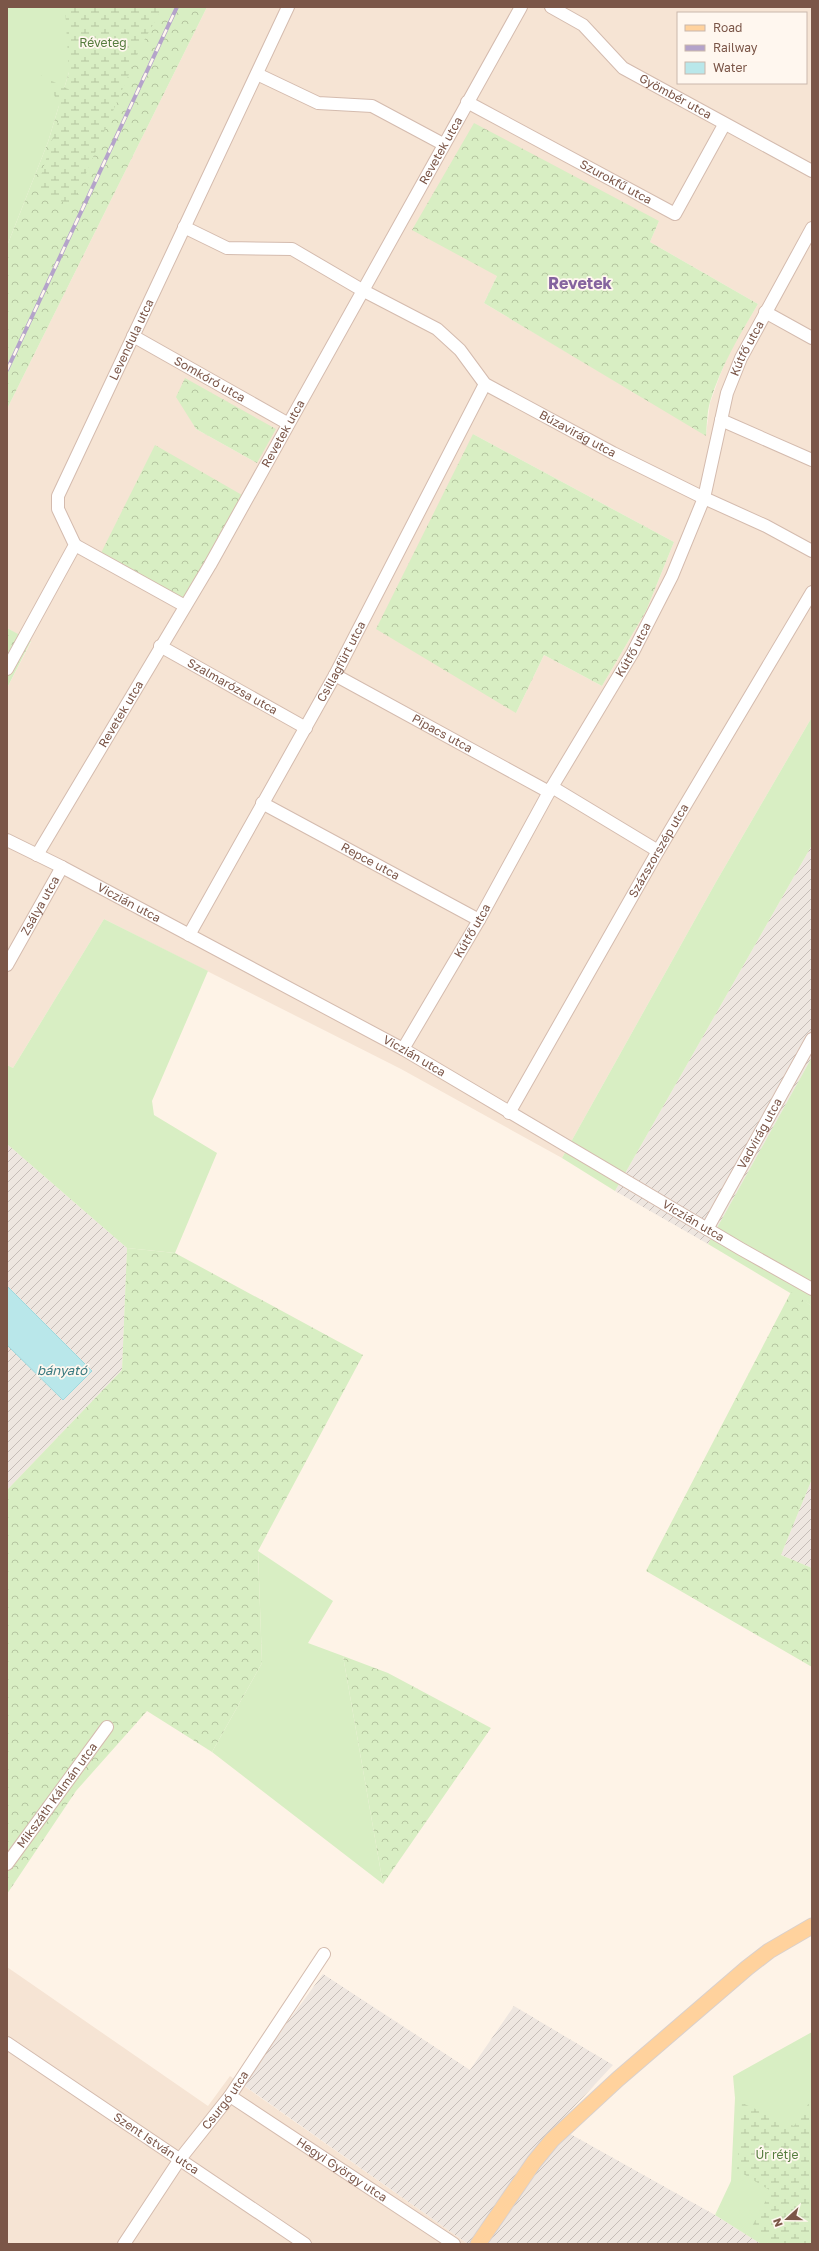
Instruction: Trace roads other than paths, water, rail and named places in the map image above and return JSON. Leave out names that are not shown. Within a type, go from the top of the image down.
[{"type":"main road","points":[[478,2244],[543,2150],[583,2110],[769,1951],[812,1926]]},
{"type":"street","name":"Levendula utca","points":[[75,545],[58,509],[58,496],[288,7]]},
{"type":"street","name":"Revetek utca","points":[[37,855],[213,559],[287,423],[520,7]]},
{"type":"street","name":"Gyömbér utca","points":[[550,7],[583,25],[622,68],[812,172]]},
{"type":"street","points":[[257,74],[318,104],[372,106],[443,144]]},
{"type":"street","name":"Szurokfű utca","points":[[467,102],[675,214],[724,125]]},
{"type":"street","name":"Búzavirág utca","points":[[184,227],[227,248],[292,249],[362,290],[437,329],[460,350],[485,384],[613,453],[704,498],[766,526],[812,551]]},
{"type":"street","name":"Kútfő utca","points":[[403,1049],[479,920],[550,789],[633,652],[672,576],[704,498],[727,393],[741,358],[812,228]]},
{"type":"street","points":[[765,312],[812,338]]},
{"type":"street","name":"Somkóró utca","points":[[133,336],[287,423]]},
{"type":"street","name":"Csillagfürt utca","points":[[189,934],[335,675],[485,384]]},
{"type":"street","points":[[721,420],[812,460]]},
{"type":"street","points":[[7,669],[75,545],[185,606]]},
{"type":"street","name":"Százszorszép utca","points":[[509,1113],[658,851],[812,592]]},
{"type":"street","name":"Szalmarózsa utca","points":[[160,646],[306,728]]},
{"type":"street","name":"Pipacs utca","points":[[335,675],[550,789],[658,851]]},
{"type":"street","name":"Repce utca","points":[[262,803],[479,920]]},
{"type":"street","name":"Viczián utca","points":[[7,840],[62,867],[189,934],[403,1049],[509,1113],[812,1289]]},
{"type":"street","name":"Zsálya utca","points":[[7,965],[62,867]]},
{"type":"street","name":"Vadvirág utca","points":[[707,1229],[812,1039]]},
{"type":"street","name":"Mikszáth Kálmán utca","points":[[7,1864],[107,1727]]},
{"type":"street","name":"Csurgó utca","points":[[124,2244],[180,2159],[230,2096],[324,1954]]},
{"type":"street","name":"Szent István utca","points":[[7,2043],[305,2244]]},
{"type":"street","name":"Hegyi György utca","points":[[230,2096],[454,2244]]},
{"type":"water","name":"bányató","points":[[7,1286],[92,1371],[63,1400],[7,1345]]},
{"type":"railway","points":[[7,370],[177,7]]},
{"type":"district","name":"Revetek","points":[[580,283]]},
{"type":"park label","name":"Réveteg","points":[[103,43]]},
{"type":"park label","name":"Úr rétje","points":[[777,2155]]}]
